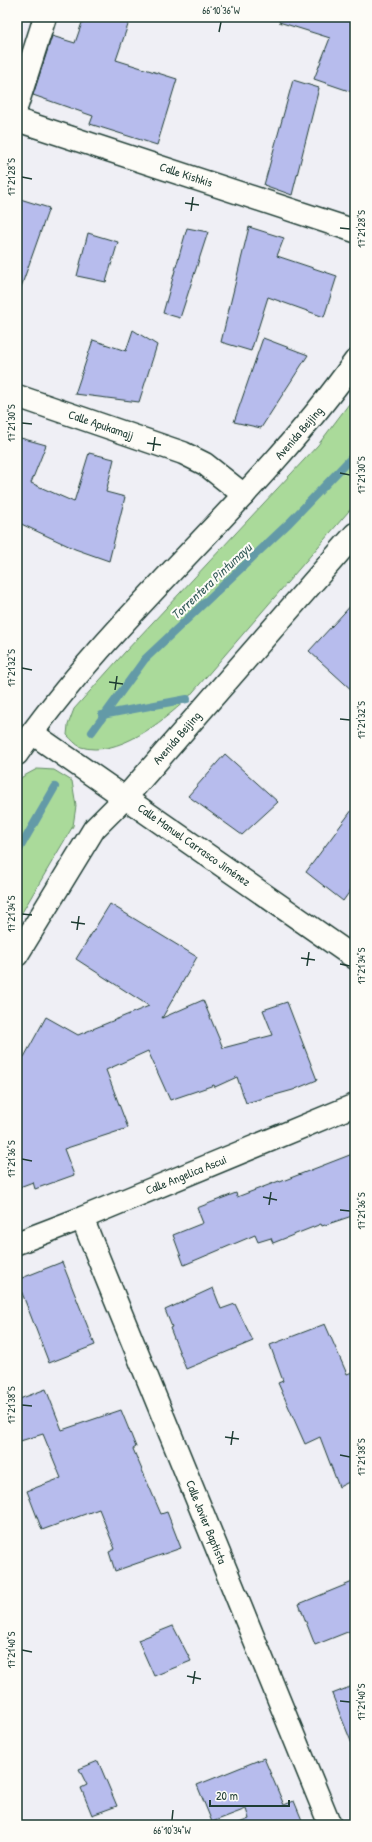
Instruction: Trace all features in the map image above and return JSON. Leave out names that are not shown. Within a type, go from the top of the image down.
[{"type":"street","points":[[17,105],[45,17]]},
{"type":"street","name":"Calle Kishkis","points":[[17,120],[355,231]]},
{"type":"street","name":"Avenida Beijing","points":[[17,754],[105,642],[244,495],[327,400],[355,361]]},
{"type":"street","name":"Calle Apukamajj","points":[[17,396],[182,454],[205,464],[244,495]]},
{"type":"street","name":"Avenida Beijing","points":[[17,955],[94,829],[126,797],[355,534]]},
{"type":"street","name":"Calle Manuel Carrasco Jiménez","points":[[32,733],[126,797],[355,958]]},
{"type":"street","name":"Calle Angelica Ascui","points":[[17,1243],[82,1218],[355,1105]]},
{"type":"street","name":"Calle Javier Baptista","points":[[82,1218],[330,1825]]},
{"type":"green space","points":[[355,396],[355,504],[187,699],[177,708],[152,727],[124,743],[95,749],[81,747],[75,743],[67,735],[68,725],[74,709],[125,652],[318,445]]},
{"type":"green space","points":[[37,769],[54,770],[72,781],[76,806],[73,826],[17,921],[17,783],[22,777]]},
{"type":"building","points":[[84,17],[111,17],[129,22],[116,60],[177,79],[157,145],[90,124],[93,116],[33,95],[52,36],[75,43]]},
{"type":"building","points":[[280,17],[355,17],[355,93],[314,79],[330,38],[279,22]]},
{"type":"building","points":[[293,80],[319,88],[292,195],[264,185]]},
{"type":"building","points":[[17,198],[49,208],[20,290],[17,289]]},
{"type":"building","points":[[249,227],[284,238],[277,256],[337,276],[324,317],[268,297],[251,351],[221,342]]},
{"type":"building","points":[[187,228],[208,232],[180,318],[163,313]]},
{"type":"building","points":[[88,233],[118,242],[106,282],[77,276]]},
{"type":"building","points":[[133,330],[157,345],[139,402],[75,394],[93,340],[126,351]]},
{"type":"building","points":[[263,338],[308,355],[261,428],[234,422]]},
{"type":"building","points":[[17,437],[46,445],[31,483],[74,502],[89,453],[114,459],[106,492],[125,497],[109,561],[75,549],[17,522]]},
{"type":"building","points":[[355,601],[355,693],[309,651]]},
{"type":"building","points":[[225,754],[278,802],[242,835],[188,796]]},
{"type":"building","points":[[355,806],[355,884],[343,901],[306,872]]},
{"type":"building","points":[[110,904],[197,957],[162,1018],[203,1000],[223,1048],[273,1035],[263,1010],[287,1002],[317,1080],[293,1090],[246,1103],[237,1077],[215,1087],[214,1085],[170,1100],[148,1051],[106,1070],[128,1128],[64,1149],[74,1175],[35,1189],[33,1182],[17,1188],[17,1053],[24,1057],[46,1017],[78,1035],[149,1006],[76,959]]},
{"type":"building","points":[[355,1153],[355,1215],[322,1226],[321,1224],[273,1243],[271,1238],[258,1242],[255,1235],[184,1265],[173,1235],[203,1223],[197,1208],[236,1193],[237,1197]]},
{"type":"building","points":[[62,1262],[95,1345],[49,1363],[17,1280]]},
{"type":"building","points":[[213,1288],[221,1309],[235,1304],[253,1341],[186,1369],[170,1328],[172,1327],[165,1310]]},
{"type":"building","points":[[325,1324],[347,1374],[355,1371],[355,1479],[339,1487],[320,1437],[305,1444],[278,1383],[283,1381],[270,1345]]},
{"type":"building","points":[[46,1389],[62,1430],[121,1410],[136,1447],[133,1449],[161,1514],[167,1512],[181,1548],[115,1571],[109,1552],[115,1549],[99,1509],[42,1530],[27,1491],[61,1478],[43,1434],[17,1442],[17,1400]]},
{"type":"building","points":[[355,1581],[355,1629],[315,1645],[299,1604]]},
{"type":"building","points":[[173,1626],[191,1661],[154,1676],[138,1640]]},
{"type":"building","points":[[355,1685],[355,1749],[354,1749],[332,1694]]},
{"type":"building","points":[[264,1758],[284,1805],[294,1801],[304,1825],[237,1825],[249,1819],[246,1809],[212,1822],[197,1785]]},
{"type":"building","points":[[98,1761],[117,1806],[92,1815],[81,1788],[87,1785],[79,1769]]},
{"type":"waterway","name":"Torrentera Pintumayu","points":[[92,732],[145,659],[289,523],[355,454]]},
{"type":"waterway","points":[[102,715],[187,699]]},
{"type":"waterway","name":"Torrentera Pintumayu","points":[[17,853],[55,787]]}]
